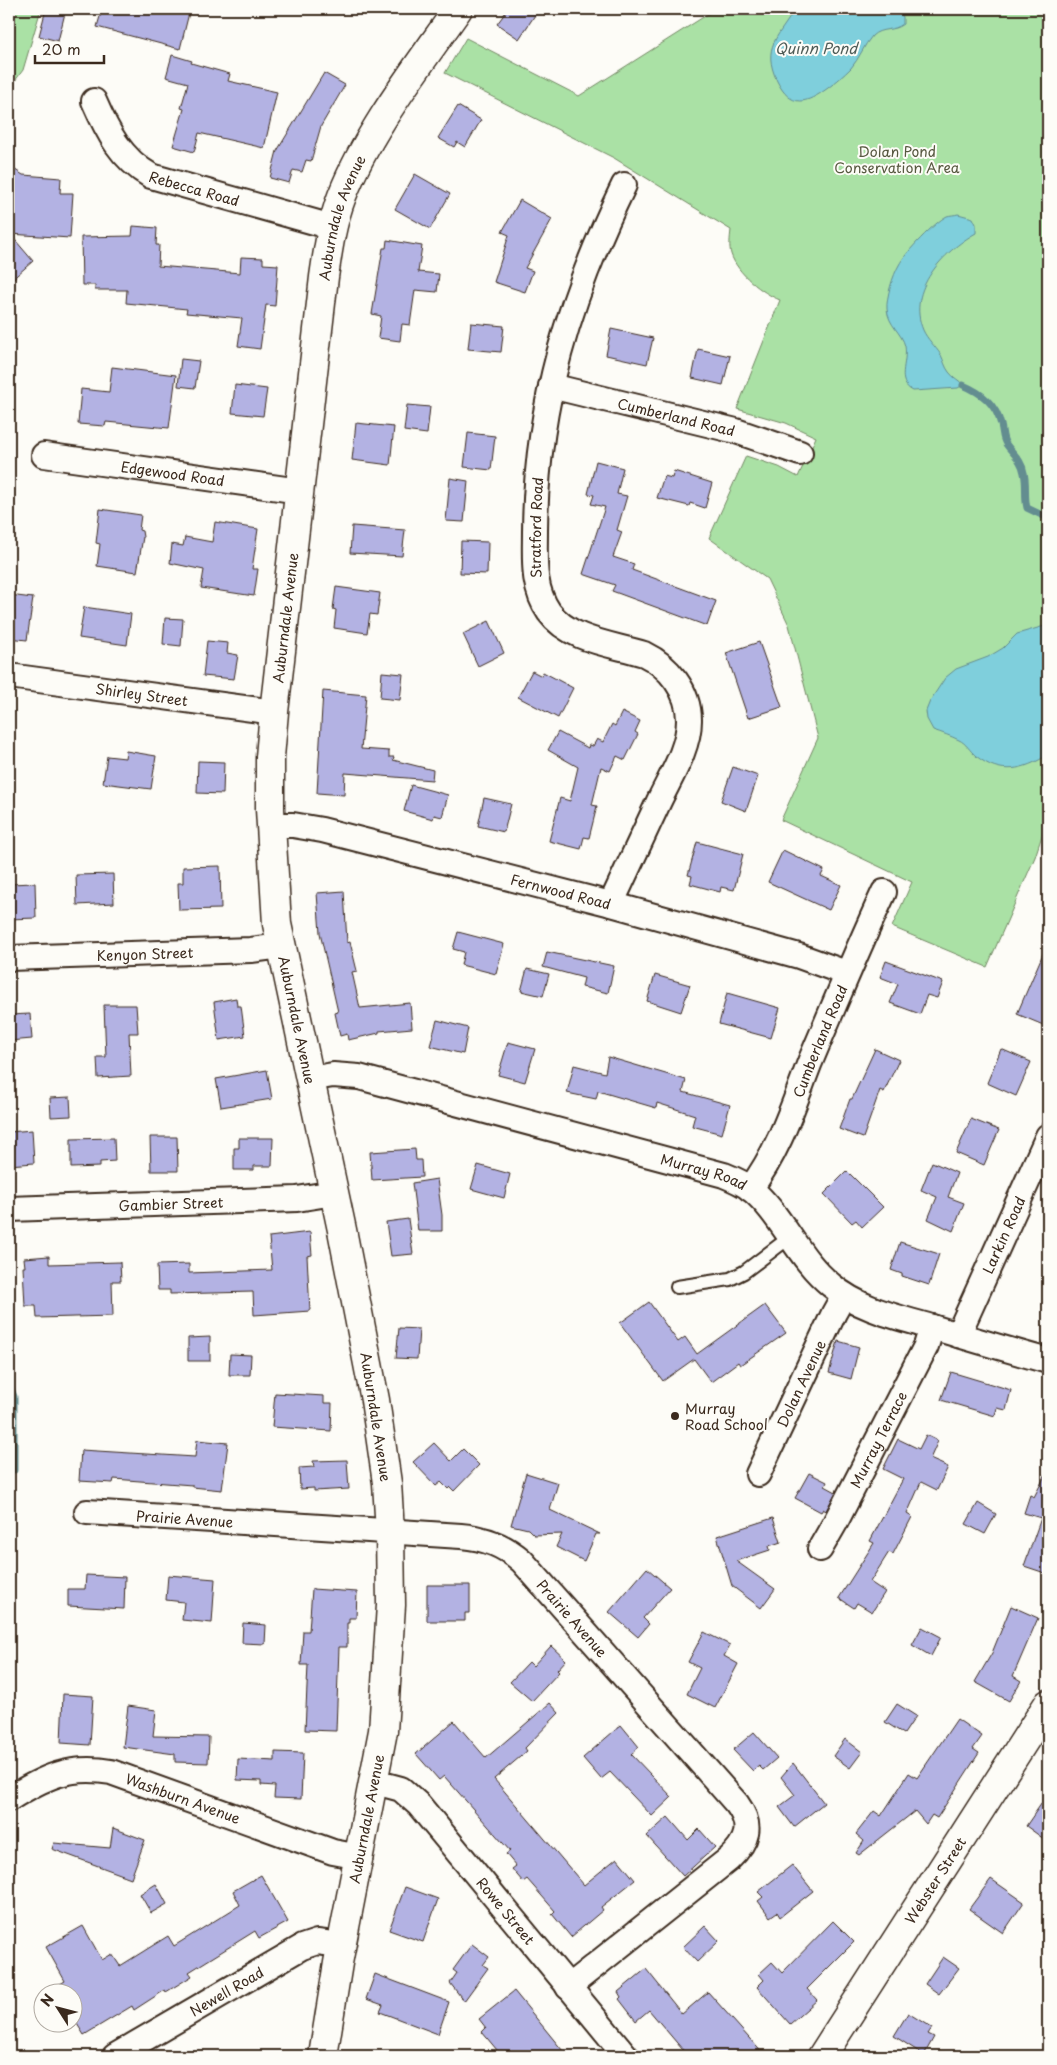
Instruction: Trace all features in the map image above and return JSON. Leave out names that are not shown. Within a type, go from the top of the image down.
[{"type":"street","name":"Auburndale Avenue","points":[[323,2056],[342,1945],[375,1782],[385,1713],[390,1605],[390,1532],[387,1483],[378,1418],[334,1193],[277,924],[270,825],[270,757],[324,277],[332,227],[342,196],[369,143],[413,73],[458,9]]},
{"type":"street","name":"Rebecca Road","points":[[94,101],[120,150],[139,169],[151,176],[332,227]]},
{"type":"street","name":"Stratford Road","points":[[611,904],[679,758],[687,737],[688,707],[680,688],[662,664],[644,654],[592,640],[572,632],[550,613],[538,589],[535,568],[536,499],[542,436],[551,386],[575,297],[601,232],[624,185]]},
{"type":"street","name":"Cumberland Road","points":[[551,386],[736,430],[800,453]]},
{"type":"street","name":"Edgewood Road","points":[[44,455],[300,491]]},
{"type":"street","name":"Shirley Street","points":[[9,676],[274,712]]},
{"type":"street","name":"Fernwood Road","points":[[270,825],[293,825],[322,830],[611,904],[799,956],[846,974]]},
{"type":"street","name":"Cumberland Road","points":[[750,1189],[763,1172],[778,1143],[846,974],[884,892]]},
{"type":"street","name":"Kenyon Street","points":[[9,958],[250,950],[281,946]]},
{"type":"street","name":"Murray Road","points":[[309,1079],[336,1075],[359,1077],[711,1171],[738,1181],[762,1200],[819,1274],[844,1295],[877,1310],[1048,1361]]},
{"type":"street","name":"Larkin Road","points":[[958,1335],[1048,1136]]},
{"type":"street","name":"Gambier Street","points":[[9,1209],[297,1199],[334,1193]]},
{"type":"street","name":"Dolan Avenue","points":[[758,1474],[844,1295]]},
{"type":"street","name":"Murray Terrace","points":[[820,1549],[917,1363],[932,1327]]},
{"type":"street","name":"Prairie Avenue","points":[[87,1512],[471,1537],[491,1542],[515,1555],[737,1804],[746,1818],[747,1833],[744,1840],[729,1859],[568,1987]]},
{"type":"street","name":"Webster Street","points":[[822,2056],[1048,1704]]},
{"type":"street","name":"Washburn Avenue","points":[[9,1799],[45,1778],[59,1773],[85,1769],[111,1772],[334,1852],[360,1857]]},
{"type":"street","name":"Rowe Street","points":[[375,1782],[400,1789],[419,1805],[626,2056]]},
{"type":"street","name":"Newell Road","points":[[115,2056],[302,1947],[317,1942],[342,1945]]},
{"type":"lane","points":[[677,1288],[730,1278],[744,1272],[790,1237]]},
{"type":"green space","points":[[9,9],[41,9],[23,70],[9,89]]},
{"type":"green space","name":"Dolan Pond Conservation Area","points":[[716,9],[1048,9],[1048,817],[1035,857],[987,967],[892,927],[912,882],[781,820],[818,738],[789,625],[767,579],[709,538],[746,456],[779,467],[798,477],[816,437],[786,423],[737,409],[780,300],[751,282],[734,261],[730,251],[731,230],[614,158],[445,73],[466,38],[579,96]]},
{"type":"water","name":"Quinn Pond","points":[[795,9],[899,9],[903,17],[903,24],[876,33],[843,76],[813,98],[800,101],[793,100],[782,90],[777,81],[771,59],[771,50],[774,42]]},
{"type":"water","points":[[958,214],[973,218],[976,224],[976,233],[952,250],[931,273],[924,286],[920,300],[919,315],[923,330],[941,355],[948,370],[963,385],[958,388],[913,391],[905,383],[903,377],[905,346],[888,315],[887,304],[892,280],[902,260],[928,231],[947,216]]},
{"type":"water","points":[[1048,625],[1048,755],[1021,767],[1003,768],[985,762],[961,741],[933,730],[927,719],[926,711],[930,701],[945,678],[956,669],[988,657],[1003,648],[1017,634]]},
{"type":"building","points":[[46,9],[66,9],[58,41],[39,36]]},
{"type":"building","points":[[102,9],[190,9],[180,49],[97,27]]},
{"type":"building","points":[[508,9],[539,9],[519,39],[497,24]]},
{"type":"building","points":[[172,55],[192,61],[191,63],[230,74],[228,81],[277,92],[264,148],[199,133],[194,152],[173,146],[184,109],[181,108],[188,83],[166,77]]},
{"type":"building","points":[[324,73],[345,85],[321,126],[311,161],[306,160],[302,172],[293,170],[289,183],[270,178],[277,151]]},
{"type":"building","points":[[458,106],[481,120],[465,147],[457,142],[454,147],[438,138]]},
{"type":"building","points":[[9,166],[23,175],[61,178],[60,193],[73,193],[70,238],[10,234],[33,261],[9,282]]},
{"type":"building","points":[[415,174],[450,194],[430,229],[395,209]]},
{"type":"building","points":[[520,200],[552,219],[525,268],[533,271],[525,292],[494,282],[509,235],[502,232]]},
{"type":"building","points":[[133,226],[157,228],[156,245],[159,245],[158,266],[240,273],[241,257],[263,258],[263,264],[278,265],[275,306],[266,305],[260,349],[238,346],[242,318],[186,313],[187,309],[126,303],[127,290],[95,290],[95,285],[82,285],[81,237],[132,236]]},
{"type":"building","points":[[387,240],[422,246],[418,272],[439,274],[437,292],[415,290],[410,325],[402,324],[400,341],[378,338],[381,316],[372,314],[383,248],[386,248]]},
{"type":"building","points":[[471,323],[504,326],[501,352],[468,349]]},
{"type":"building","points":[[611,329],[653,338],[647,364],[606,355]]},
{"type":"building","points":[[698,349],[730,356],[723,385],[692,378]]},
{"type":"building","points":[[181,359],[199,361],[195,388],[178,386]]},
{"type":"building","points":[[112,367],[176,375],[169,428],[106,422],[105,426],[78,424],[81,389],[109,392]]},
{"type":"building","points":[[235,385],[267,389],[263,416],[232,413]]},
{"type":"building","points":[[407,405],[430,407],[427,434],[404,431]]},
{"type":"building","points":[[356,423],[394,427],[390,465],[352,460]]},
{"type":"building","points":[[468,433],[495,436],[491,470],[464,467]]},
{"type":"building","points":[[596,461],[623,468],[617,494],[627,496],[617,530],[622,532],[613,557],[634,564],[632,570],[716,601],[707,626],[612,591],[615,585],[583,574],[605,507],[591,504],[594,495],[588,494]]},
{"type":"building","points":[[674,471],[712,483],[705,508],[690,503],[689,506],[657,498],[664,476],[672,478]]},
{"type":"building","points":[[450,478],[468,481],[464,522],[446,521]]},
{"type":"building","points":[[100,509],[141,515],[139,530],[142,531],[143,537],[137,572],[97,566],[100,544],[96,543]]},
{"type":"building","points":[[215,522],[258,529],[252,569],[258,569],[254,596],[201,588],[204,570],[170,563],[172,544],[183,546],[185,537],[212,542]]},
{"type":"building","points":[[352,526],[405,530],[402,556],[350,553]]},
{"type":"building","points":[[461,541],[488,542],[487,574],[460,573]]},
{"type":"building","points":[[336,587],[380,593],[377,615],[370,614],[367,633],[334,628],[336,610],[333,609]]},
{"type":"building","points":[[9,595],[33,598],[27,640],[9,638]]},
{"type":"building","points":[[84,607],[131,614],[127,645],[79,638]]},
{"type":"building","points":[[165,618],[183,619],[181,646],[163,644]]},
{"type":"building","points":[[489,621],[504,653],[478,666],[463,634]]},
{"type":"building","points":[[207,641],[228,643],[227,653],[238,655],[234,679],[203,676]]},
{"type":"building","points":[[759,642],[782,707],[748,718],[726,653]]},
{"type":"building","points":[[532,671],[542,676],[543,672],[573,688],[558,718],[518,697]]},
{"type":"building","points":[[382,672],[403,674],[400,700],[380,698]]},
{"type":"building","points":[[323,691],[366,695],[361,749],[389,751],[389,757],[394,757],[393,760],[433,770],[432,780],[345,773],[344,795],[317,793]]},
{"type":"building","points":[[622,712],[640,721],[635,732],[638,734],[625,760],[617,756],[610,771],[601,767],[592,805],[597,806],[589,838],[584,837],[581,849],[549,841],[560,798],[570,801],[578,767],[548,750],[558,732],[588,748],[589,745],[593,746],[597,739],[603,742],[612,724],[615,726]]},
{"type":"building","points":[[126,751],[156,756],[151,789],[103,783],[107,756],[125,758]]},
{"type":"building","points":[[198,761],[224,762],[223,794],[197,793]]},
{"type":"building","points":[[733,767],[758,776],[746,811],[721,801]]},
{"type":"building","points":[[411,785],[448,795],[442,817],[434,815],[433,819],[404,811]]},
{"type":"building","points":[[484,798],[511,804],[504,832],[478,826]]},
{"type":"building","points":[[697,842],[743,854],[734,890],[721,887],[720,892],[690,884],[692,876],[688,875]]},
{"type":"building","points":[[783,850],[824,870],[821,876],[841,885],[829,910],[768,882]]},
{"type":"building","points":[[220,866],[221,909],[179,910],[178,883],[183,883],[183,867]]},
{"type":"building","points":[[113,874],[114,903],[77,905],[76,875]]},
{"type":"building","points":[[35,883],[36,918],[9,919],[9,884]]},
{"type":"building","points":[[344,891],[347,943],[350,942],[357,971],[352,972],[360,1008],[410,1003],[412,1028],[379,1031],[379,1033],[348,1040],[347,1034],[340,1036],[335,1013],[338,1012],[320,933],[317,893]]},
{"type":"building","points":[[458,932],[504,944],[496,974],[461,965],[464,952],[453,949]]},
{"type":"building","points":[[1048,942],[1048,1027],[1017,1014]]},
{"type":"building","points":[[547,952],[614,966],[608,993],[582,987],[584,978],[543,967]]},
{"type":"building","points":[[886,961],[943,982],[937,998],[927,995],[920,1014],[890,1003],[898,984],[880,977]]},
{"type":"building","points":[[527,969],[549,974],[543,996],[521,991]]},
{"type":"building","points":[[655,975],[690,985],[681,1012],[647,1001]]},
{"type":"building","points":[[727,993],[780,1008],[771,1038],[719,1024]]},
{"type":"building","points":[[236,998],[237,1006],[241,1006],[245,1036],[219,1040],[214,1002]]},
{"type":"building","points":[[104,1005],[136,1005],[138,1033],[129,1033],[131,1076],[98,1078],[97,1057],[106,1057]]},
{"type":"building","points":[[30,1014],[32,1039],[9,1041],[9,1015]]},
{"type":"building","points":[[437,1020],[468,1028],[463,1054],[430,1046]]},
{"type":"building","points":[[508,1042],[535,1049],[525,1082],[498,1075]]},
{"type":"building","points":[[875,1049],[899,1060],[884,1092],[880,1090],[863,1138],[839,1129],[850,1099],[852,1099]]},
{"type":"building","points":[[1001,1049],[1031,1062],[1016,1096],[987,1083]]},
{"type":"building","points":[[608,1057],[686,1080],[683,1092],[730,1105],[722,1134],[692,1126],[695,1115],[657,1103],[656,1108],[598,1091],[596,1099],[567,1093],[574,1065],[605,1073]]},
{"type":"building","points":[[267,1070],[272,1099],[221,1107],[216,1079]]},
{"type":"building","points":[[70,1097],[71,1116],[51,1117],[50,1098]]},
{"type":"building","points":[[971,1119],[999,1130],[984,1165],[956,1153]]},
{"type":"building","points":[[32,1130],[34,1163],[9,1165],[9,1132]]},
{"type":"building","points":[[150,1137],[177,1137],[178,1171],[151,1171]]},
{"type":"building","points":[[114,1138],[115,1161],[100,1162],[100,1167],[71,1168],[71,1139]]},
{"type":"building","points":[[239,1138],[273,1138],[272,1166],[254,1166],[254,1170],[234,1170],[234,1148],[239,1148]]},
{"type":"building","points":[[415,1149],[416,1160],[421,1160],[422,1177],[372,1180],[370,1152]]},
{"type":"building","points":[[932,1162],[957,1173],[948,1197],[964,1203],[953,1231],[928,1219],[937,1197],[921,1190]]},
{"type":"building","points":[[478,1165],[510,1174],[504,1198],[471,1189]]},
{"type":"building","points":[[847,1171],[883,1207],[862,1227],[856,1220],[852,1223],[824,1194]]},
{"type":"building","points":[[437,1179],[442,1215],[442,1231],[418,1231],[412,1183]]},
{"type":"building","points":[[408,1219],[413,1254],[391,1256],[386,1222]]},
{"type":"building","points":[[310,1232],[312,1255],[307,1256],[310,1311],[254,1315],[253,1292],[170,1294],[170,1290],[158,1290],[157,1265],[189,1264],[189,1273],[272,1270],[269,1237]]},
{"type":"building","points":[[900,1242],[939,1254],[929,1285],[902,1276],[902,1274],[891,1270]]},
{"type":"building","points":[[49,1256],[49,1264],[120,1262],[121,1281],[112,1281],[113,1316],[37,1318],[36,1306],[25,1306],[24,1258]]},
{"type":"building","points":[[649,1302],[678,1342],[685,1337],[697,1354],[765,1305],[786,1333],[740,1365],[738,1362],[711,1382],[694,1359],[663,1381],[620,1323]]},
{"type":"building","points":[[399,1328],[419,1329],[417,1359],[396,1358]]},
{"type":"building","points":[[210,1337],[210,1361],[188,1361],[188,1338]]},
{"type":"building","points":[[838,1341],[859,1347],[851,1379],[829,1373]]},
{"type":"building","points":[[230,1354],[251,1355],[250,1375],[229,1375]]},
{"type":"building","points":[[951,1372],[1011,1390],[1006,1410],[997,1408],[995,1416],[941,1400]]},
{"type":"building","points":[[275,1393],[324,1396],[324,1403],[332,1403],[331,1431],[272,1427]]},
{"type":"building","points":[[926,1435],[938,1441],[930,1459],[948,1467],[937,1490],[921,1482],[907,1514],[912,1517],[893,1554],[889,1552],[870,1582],[885,1592],[872,1612],[857,1603],[854,1608],[839,1598],[874,1543],[870,1541],[903,1479],[883,1469],[898,1439],[919,1449]]},
{"type":"building","points":[[197,1440],[228,1443],[222,1490],[192,1487],[192,1485],[114,1479],[113,1483],[79,1481],[81,1450],[195,1457]]},
{"type":"building","points":[[434,1443],[451,1461],[463,1449],[479,1465],[454,1491],[450,1487],[448,1489],[441,1482],[436,1486],[413,1462]]},
{"type":"building","points":[[347,1460],[349,1489],[314,1491],[314,1488],[300,1489],[299,1468],[314,1467],[313,1461]]},
{"type":"building","points":[[1048,1470],[1048,1574],[1024,1566],[1041,1518],[1024,1513],[1030,1495],[1034,1497]]},
{"type":"building","points":[[526,1473],[558,1483],[550,1510],[600,1534],[596,1534],[584,1561],[556,1547],[562,1534],[534,1535],[528,1529],[511,1525]]},
{"type":"building","points":[[809,1473],[827,1482],[825,1486],[836,1492],[826,1511],[823,1509],[821,1512],[795,1498]]},
{"type":"building","points":[[978,1503],[996,1514],[985,1534],[966,1524]]},
{"type":"building","points":[[773,1518],[781,1542],[769,1546],[770,1550],[736,1561],[775,1589],[761,1608],[732,1586],[717,1536]]},
{"type":"building","points":[[647,1568],[670,1588],[643,1618],[649,1624],[638,1637],[609,1612]]},
{"type":"building","points":[[86,1575],[125,1577],[124,1609],[68,1606],[68,1589],[85,1589]]},
{"type":"building","points":[[168,1575],[215,1579],[212,1623],[182,1620],[184,1602],[166,1600]]},
{"type":"building","points":[[427,1585],[470,1585],[470,1613],[465,1613],[465,1621],[427,1621]]},
{"type":"building","points":[[312,1589],[357,1592],[356,1618],[349,1618],[349,1623],[347,1623],[347,1647],[339,1647],[336,1731],[305,1730],[308,1665],[301,1665],[303,1631],[309,1631]]},
{"type":"building","points":[[1011,1606],[1038,1618],[1013,1676],[1021,1681],[1009,1701],[975,1682],[992,1653]]},
{"type":"building","points":[[243,1623],[266,1625],[265,1644],[242,1643]]},
{"type":"building","points":[[922,1627],[941,1637],[931,1656],[912,1645]]},
{"type":"building","points":[[704,1632],[730,1645],[724,1656],[738,1664],[715,1708],[687,1694],[700,1668],[688,1662]]},
{"type":"building","points":[[551,1646],[566,1660],[557,1670],[559,1672],[532,1701],[510,1682],[529,1662],[533,1666]]},
{"type":"building","points":[[63,1694],[93,1696],[90,1745],[61,1743]]},
{"type":"building","points":[[550,1703],[559,1713],[525,1748],[527,1751],[494,1779],[584,1885],[617,1858],[635,1880],[601,1907],[603,1910],[571,1937],[552,1914],[555,1911],[527,1879],[523,1882],[512,1869],[516,1866],[506,1854],[510,1851],[444,1776],[439,1780],[416,1754],[454,1721],[486,1758]]},
{"type":"building","points":[[897,1704],[916,1716],[904,1734],[885,1722]]},
{"type":"building","points":[[128,1706],[156,1710],[153,1736],[209,1737],[208,1763],[175,1762],[175,1754],[123,1747]]},
{"type":"building","points":[[957,1719],[982,1736],[973,1749],[979,1753],[937,1818],[932,1815],[926,1824],[915,1811],[859,1855],[856,1853],[864,1841],[856,1834],[874,1811],[881,1816],[909,1773],[917,1778]]},
{"type":"building","points":[[621,1725],[639,1747],[631,1754],[672,1797],[652,1816],[610,1772],[601,1779],[583,1758]]},
{"type":"building","points":[[754,1732],[777,1758],[763,1770],[759,1766],[753,1771],[733,1750]]},
{"type":"building","points":[[845,1739],[862,1752],[850,1768],[833,1756]]},
{"type":"building","points":[[275,1752],[303,1753],[301,1799],[274,1798],[275,1786],[261,1785],[261,1781],[237,1780],[238,1759],[275,1761]]},
{"type":"building","points":[[793,1763],[824,1803],[794,1827],[779,1807],[795,1795],[781,1777]]},
{"type":"building","points":[[1048,1794],[1048,1842],[1026,1826]]},
{"type":"building","points":[[668,1817],[688,1840],[699,1829],[715,1847],[683,1876],[647,1836]]},
{"type":"building","points":[[113,1828],[145,1840],[131,1878],[52,1849],[54,1843],[110,1848]]},
{"type":"building","points":[[792,1865],[813,1891],[780,1917],[777,1912],[770,1917],[758,1901],[763,1897],[758,1892]]},
{"type":"building","points":[[261,1875],[288,1922],[259,1938],[255,1931],[189,1972],[192,1976],[166,1992],[165,1990],[134,2010],[132,2006],[84,2035],[82,2032],[82,1982],[63,1982],[65,1981],[46,1947],[83,1926],[102,1960],[112,1954],[120,1966],[168,1936],[174,1946],[240,1905],[233,1891]]},
{"type":"building","points":[[991,1879],[1024,1902],[1003,1933],[969,1909]]},
{"type":"building","points":[[156,1884],[167,1904],[151,1913],[140,1894]]},
{"type":"building","points":[[405,1887],[438,1899],[423,1942],[389,1930]]},
{"type":"building","points":[[833,1921],[854,1942],[807,1989],[817,2000],[790,2024],[757,1987],[764,1980],[759,1974],[772,1962],[782,1973]]},
{"type":"building","points":[[705,1926],[719,1941],[697,1962],[683,1947]]},
{"type":"building","points":[[472,1944],[489,1957],[483,1965],[488,1968],[464,2001],[450,1983],[457,1973],[453,1970]]},
{"type":"building","points":[[943,1957],[959,1968],[939,1994],[925,1984]]},
{"type":"building","points":[[646,1969],[682,2014],[708,1992],[765,2056],[688,2056],[649,2010],[636,2021],[619,1999],[621,1997],[618,1992]]},
{"type":"building","points":[[375,1974],[449,2002],[438,2034],[380,2012],[383,2005],[366,1999]]},
{"type":"building","points":[[514,1991],[567,2056],[502,2056],[482,2032],[486,2028],[479,2019]]},
{"type":"building","points":[[908,2013],[932,2028],[928,2034],[934,2037],[924,2055],[894,2036]]},
{"type":"waterway","points":[[963,385],[982,396],[996,411],[1005,442],[1023,468],[1027,508],[1048,518]]},
{"type":"waterway","points":[[9,1383],[14,1397],[14,1470]]},
{"type":"place","name":"Murray Road School","points":[[675,1416]]}]
